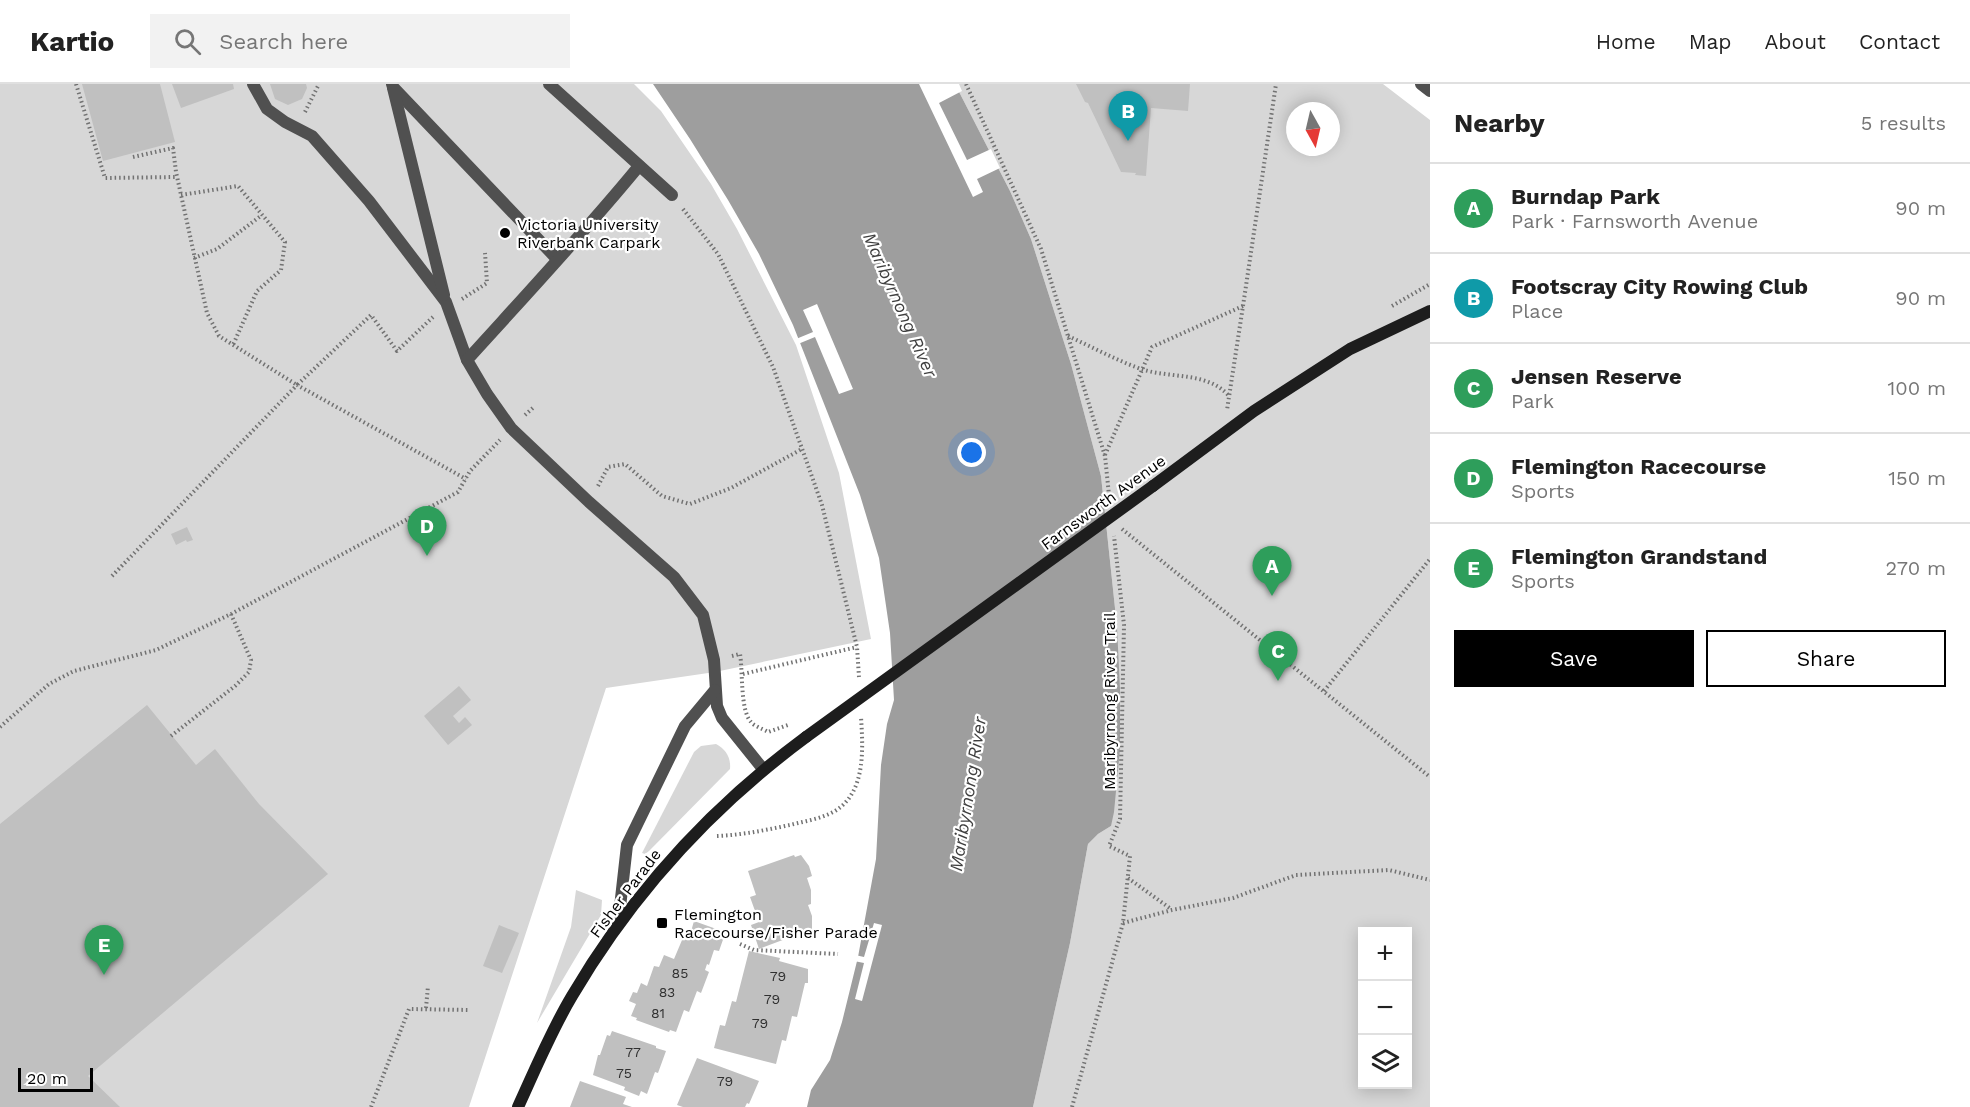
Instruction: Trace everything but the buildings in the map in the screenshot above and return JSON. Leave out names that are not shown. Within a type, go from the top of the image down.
[{"type":"main road","name":"Farnsworth Avenue","points":[[806,737],[1254,411],[1350,349],[1430,312]]},
{"type":"main road","name":"Fisher Parade","points":[[518,1107],[571,997],[618,925],[652,880],[689,838],[763,769],[806,737]]},
{"type":"lane","points":[[253,84],[267,109],[285,122],[312,136],[334,160],[369,201],[447,305]]},
{"type":"lane","points":[[549,84],[672,195]]},
{"type":"lane","points":[[1422,84],[1430,92]]},
{"type":"lane","points":[[392,86],[447,305],[467,360],[487,394],[512,428],[589,502],[674,577],[703,615],[714,660],[717,706],[722,718],[763,769]]},
{"type":"lane","points":[[392,86],[557,259]]},
{"type":"lane","points":[[467,360],[593,222],[639,166]]},
{"type":"lane","points":[[618,925],[627,845],[685,726],[715,690]]},
{"type":"path","points":[[76,84],[105,178],[177,177]]},
{"type":"path","points":[[966,84],[1041,249],[1105,456],[1110,500]]},
{"type":"path","points":[[1227,412],[1276,84]]},
{"type":"path","points":[[133,158],[173,148],[177,177],[207,313],[219,336],[297,385],[466,478]]},
{"type":"path","points":[[181,195],[238,186],[285,242],[281,270],[257,291],[233,345]]},
{"type":"path","points":[[672,195],[718,254],[773,367],[822,505],[857,647],[859,681]]},
{"type":"path","points":[[194,258],[217,249],[262,215]]},
{"type":"path","points":[[111,576],[297,385],[371,315],[397,351],[428,319],[447,305],[487,283],[485,253]]},
{"type":"path","points":[[1105,456],[1152,347],[1243,306]]},
{"type":"path","points":[[1068,336],[1143,369],[1206,380],[1221,388],[1229,396]]},
{"type":"path","points":[[0,727],[49,684],[74,671],[156,650],[231,614],[458,492],[470,471],[535,406]]},
{"type":"path","points":[[589,502],[608,467],[625,464],[662,496],[690,504],[730,488],[802,449]]},
{"type":"path","points":[[1121,529],[1430,777]]},
{"type":"path","name":"Maribyrnong River Trail","points":[[1072,1107],[1123,923],[1130,856],[1109,846],[1120,819],[1124,625],[1113,533]]},
{"type":"path","points":[[1324,691],[1430,559]]},
{"type":"path","points":[[171,735],[235,686],[249,672],[250,660],[231,614]]},
{"type":"path","points":[[788,725],[768,732],[751,723],[743,705],[743,674],[857,647]]},
{"type":"path","points":[[689,838],[742,835],[819,818],[836,810],[852,794],[859,776],[863,750],[861,716]]},
{"type":"path","points":[[1123,923],[1172,910],[1233,898],[1296,874],[1389,870],[1430,880]]},
{"type":"path","points":[[1128,878],[1172,910]]},
{"type":"path","points":[[740,944],[754,950],[838,954]]},
{"type":"path","points":[[426,1008],[428,987]]},
{"type":"path","points":[[370,1107],[409,1009],[469,1010]]},
{"type":"shaded area","points":[[0,84],[634,84],[661,111],[711,184],[737,229],[796,345],[839,473],[871,639],[715,672],[606,688],[469,1107],[0,1107]]},
{"type":"shaded area","points":[[955,84],[1383,84],[1430,120],[1430,1107],[1033,1107],[1070,943],[1088,844],[1111,826],[1117,627],[1101,476],[1071,364],[1031,239],[1010,191]]},
{"type":"shaded area","points":[[716,744],[727,754],[730,769],[649,851],[642,853],[694,752],[701,746]]},
{"type":"shaded area","points":[[576,890],[602,900],[601,915],[537,1023],[571,927]]},
{"type":"water","name":"Maribyrnong River","points":[[653,84],[955,84],[1010,191],[1031,239],[1071,364],[1101,476],[1117,627],[1120,689],[1120,749],[1114,812],[1111,826],[1088,844],[1070,943],[1033,1107],[807,1107],[811,1090],[830,1060],[842,1022],[858,957],[876,859],[881,765],[887,724],[894,700],[890,633],[879,558],[860,495],[793,325],[759,254],[728,200]]},
{"type":"pier","points":[[919,84],[959,84],[962,91],[939,103],[967,160],[991,149],[1000,168],[977,179],[983,192],[973,197]]},
{"type":"pier","points":[[817,304],[853,389],[839,394],[815,337],[798,344],[796,339],[813,332],[803,310]]},
{"type":"pier","points":[[874,923],[882,925],[862,1001],[855,999],[864,963],[854,961],[855,955],[864,957]]},
{"type":"place","name":"Footscray City Rowing Club","points":[[1128,141]]},
{"type":"place","name":"Victoria University Riverbank Carpark","points":[[505,233]]},
{"type":"place","name":"Flemington Racecourse","points":[[427,556]]},
{"type":"place","name":"Burndap Park","points":[[1272,596]]},
{"type":"place","name":"Jensen Reserve","points":[[1278,681]]},
{"type":"place","name":"Flemington Racecourse/Fisher Parade","points":[[662,923]]},
{"type":"place","name":"Flemington Grandstand","points":[[104,975]]}]
